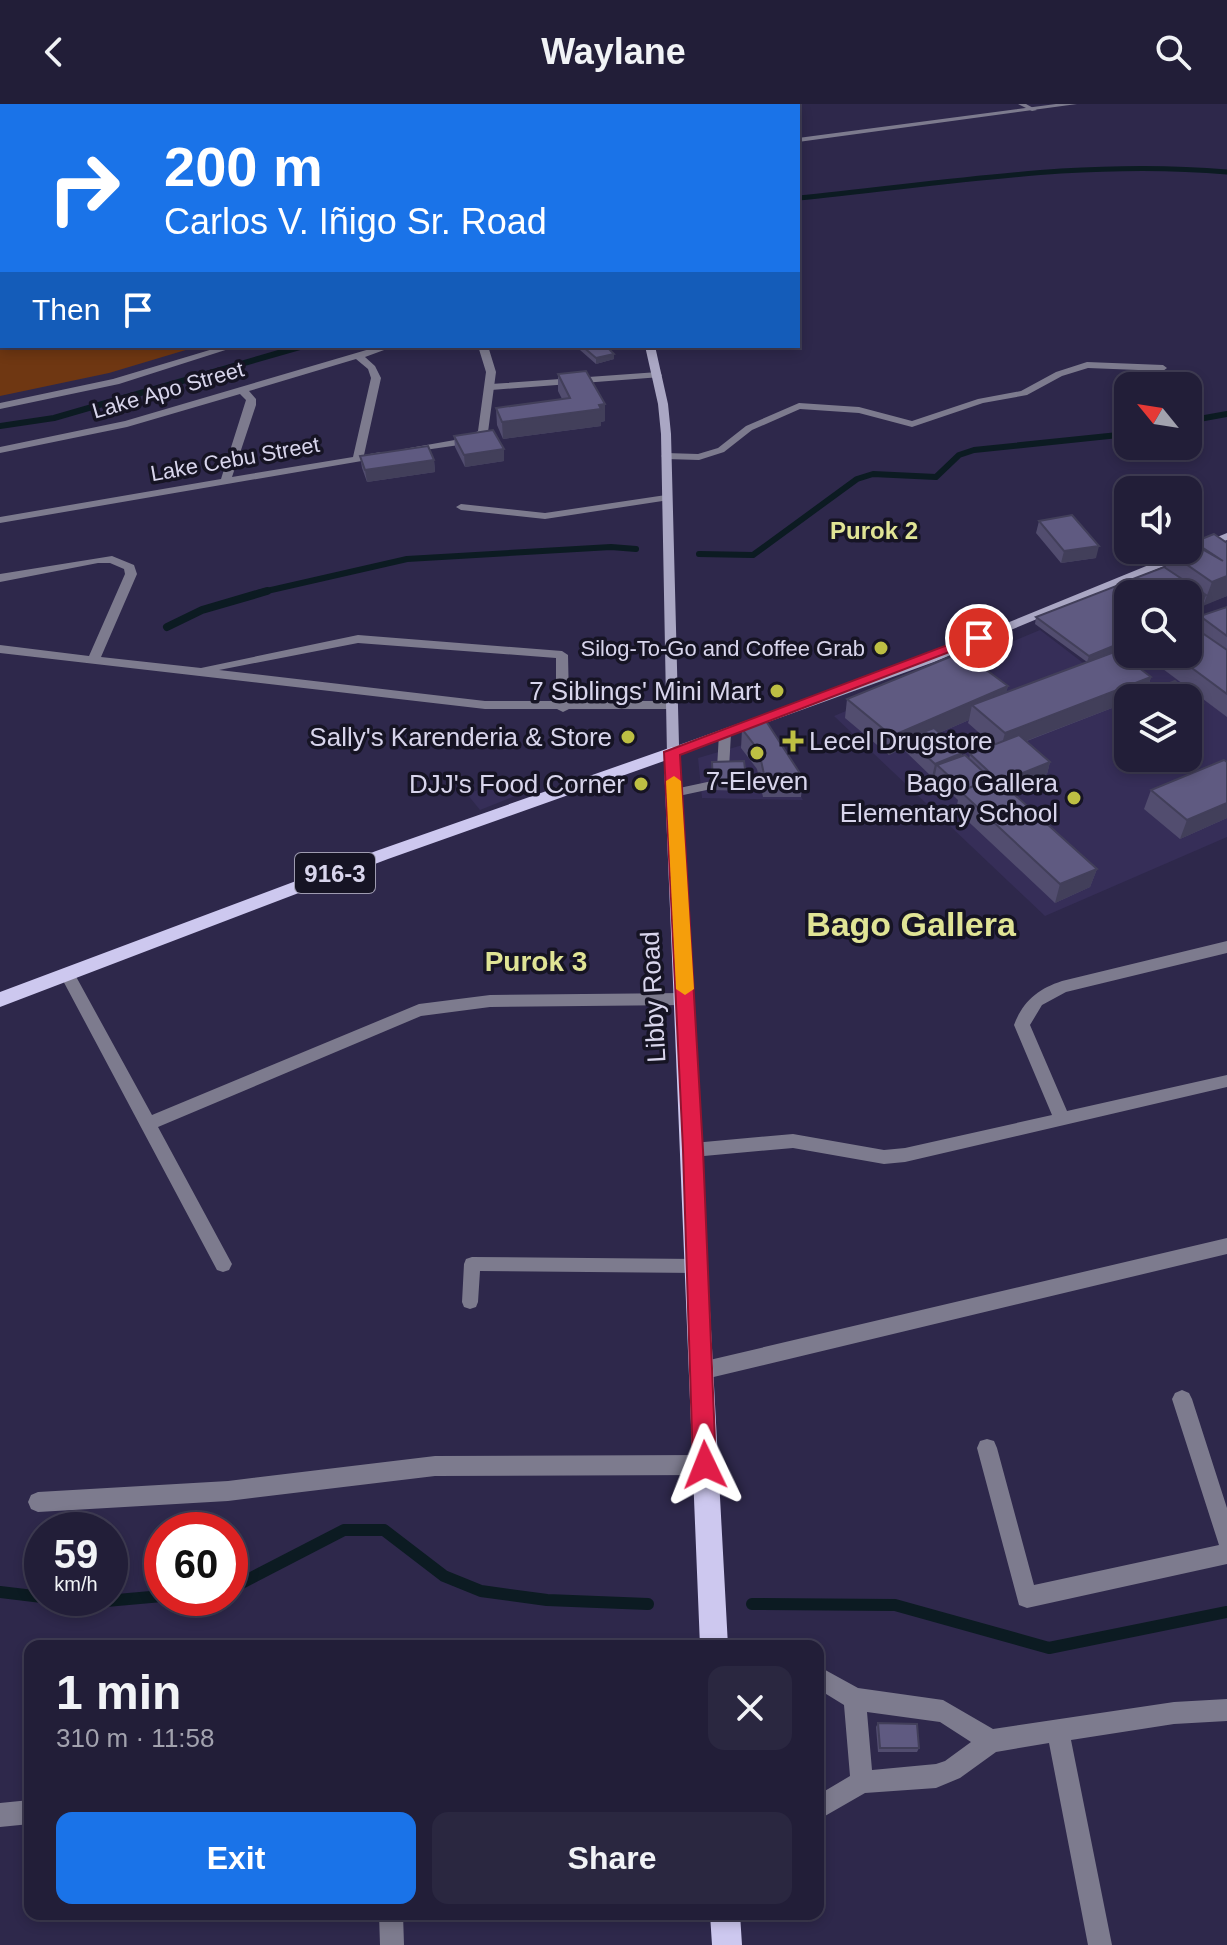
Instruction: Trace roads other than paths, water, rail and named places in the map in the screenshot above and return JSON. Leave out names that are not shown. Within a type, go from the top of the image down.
[{"type":"main road","name":"Libby Road","points":[[651,348],[658,375],[666,456],[670,705],[714,1640]]},
{"type":"main road","points":[[672,752],[930,659],[1226,537]]},
{"type":"main road","name":"916-3","points":[[0,1000],[382,855],[672,752]]},
{"type":"main road","points":[[725,1920],[727,1945]]},
{"type":"street","points":[[800,140],[1073,104]]},
{"type":"street","points":[[0,406],[115,382],[226,348]]},
{"type":"street","name":"Lake Apo Street","points":[[0,450],[99,431],[384,348]]},
{"type":"street","points":[[484,348],[491,372],[491,387]]},
{"type":"street","points":[[358,356],[372,368],[376,378],[358,458]]},
{"type":"street","name":"Lake Cebu Street","points":[[0,520],[226,479],[456,444],[477,437],[485,425],[491,387]]},
{"type":"street","points":[[226,479],[251,405],[251,399],[242,390]]},
{"type":"street","points":[[0,578],[98,560],[112,559],[130,567],[131,574],[93,661]]},
{"type":"street","points":[[194,672],[348,639],[562,655],[563,708]]},
{"type":"street","points":[[0,649],[485,705],[563,708],[670,705]]},
{"type":"street","points":[[1062,1119],[1022,1025],[1032,1004],[1062,987],[1227,947]]},
{"type":"street","points":[[68,975],[223,1264]]},
{"type":"street","points":[[147,1124],[419,1010],[490,1001],[685,999]]},
{"type":"street","points":[[693,1150],[793,1141],[884,1157],[905,1155],[1227,1081]]},
{"type":"street","points":[[701,1371],[1227,1246]]},
{"type":"street","points":[[1182,1399],[1227,1540]]},
{"type":"street","points":[[987,1448],[1027,1597],[1227,1554]]},
{"type":"street","points":[[38,1502],[228,1491],[435,1466],[705,1465]]},
{"type":"street","points":[[824,1681],[855,1699],[928,1706],[943,1711],[991,1741]]},
{"type":"street","points":[[855,1699],[862,1782]]},
{"type":"street","points":[[824,1804],[862,1782],[936,1776],[952,1770],[991,1741],[1174,1713],[1227,1710]]},
{"type":"street","points":[[1058,1731],[1100,1945]]},
{"type":"street","points":[[0,1815],[24,1813]]},
{"type":"street","points":[[391,1920],[392,1945]]},
{"type":"lane","points":[[1021,104],[1034,110]]},
{"type":"lane","points":[[666,456],[699,457],[721,450],[760,422],[799,406],[859,410],[912,424],[981,401],[1024,393],[1059,374],[1087,365],[1163,368]]},
{"type":"lane","points":[[491,387],[658,375]]},
{"type":"lane","points":[[461,507],[545,516],[666,498]]},
{"type":"lane","points":[[723,768],[725,734]]},
{"type":"lane","points":[[674,793],[712,785]]},
{"type":"lane","points":[[470,1302],[472,1264],[697,1266]]},
{"type":"waterway","points":[[800,198],[1066,171],[1173,169],[1227,172]]},
{"type":"waterway","points":[[0,426],[54,418],[296,348]]},
{"type":"waterway","points":[[1202,418],[1227,414]]},
{"type":"waterway","points":[[699,554],[753,555],[857,479],[873,474],[936,477],[959,455],[974,450],[1114,435]]},
{"type":"waterway","points":[[258,593],[407,559],[611,547],[636,549]]},
{"type":"waterway","points":[[167,627],[202,610],[267,591]]},
{"type":"waterway","points":[[248,1580],[344,1530],[384,1530],[444,1576],[481,1591],[547,1600],[648,1604]]},
{"type":"waterway","points":[[0,1592],[24,1595]]},
{"type":"waterway","points":[[128,1599],[144,1598]]},
{"type":"waterway","points":[[752,1604],[895,1605],[1049,1648],[1227,1612]]},
{"type":"place","name":"Silog-To-Go and Coffee Grab","points":[[881,648]]},
{"type":"place","name":"7 Siblings' Mini Mart","points":[[777,691]]},
{"type":"place","name":"Sally's Karenderia & Store","points":[[628,737]]},
{"type":"place","name":"Lecel Drugstore","points":[[793,741]]},
{"type":"place","name":"7-Eleven","points":[[757,753]]},
{"type":"place","name":"DJJ's Food Corner","points":[[641,784]]},
{"type":"place","name":"Bago Gallera Elementary School","points":[[1074,798]]},
{"type":"district","name":"Purok 2","points":[[874,530]]},
{"type":"district","name":"Bago Gallera","points":[[911,924]]},
{"type":"district","name":"Purok 3","points":[[536,961]]}]
